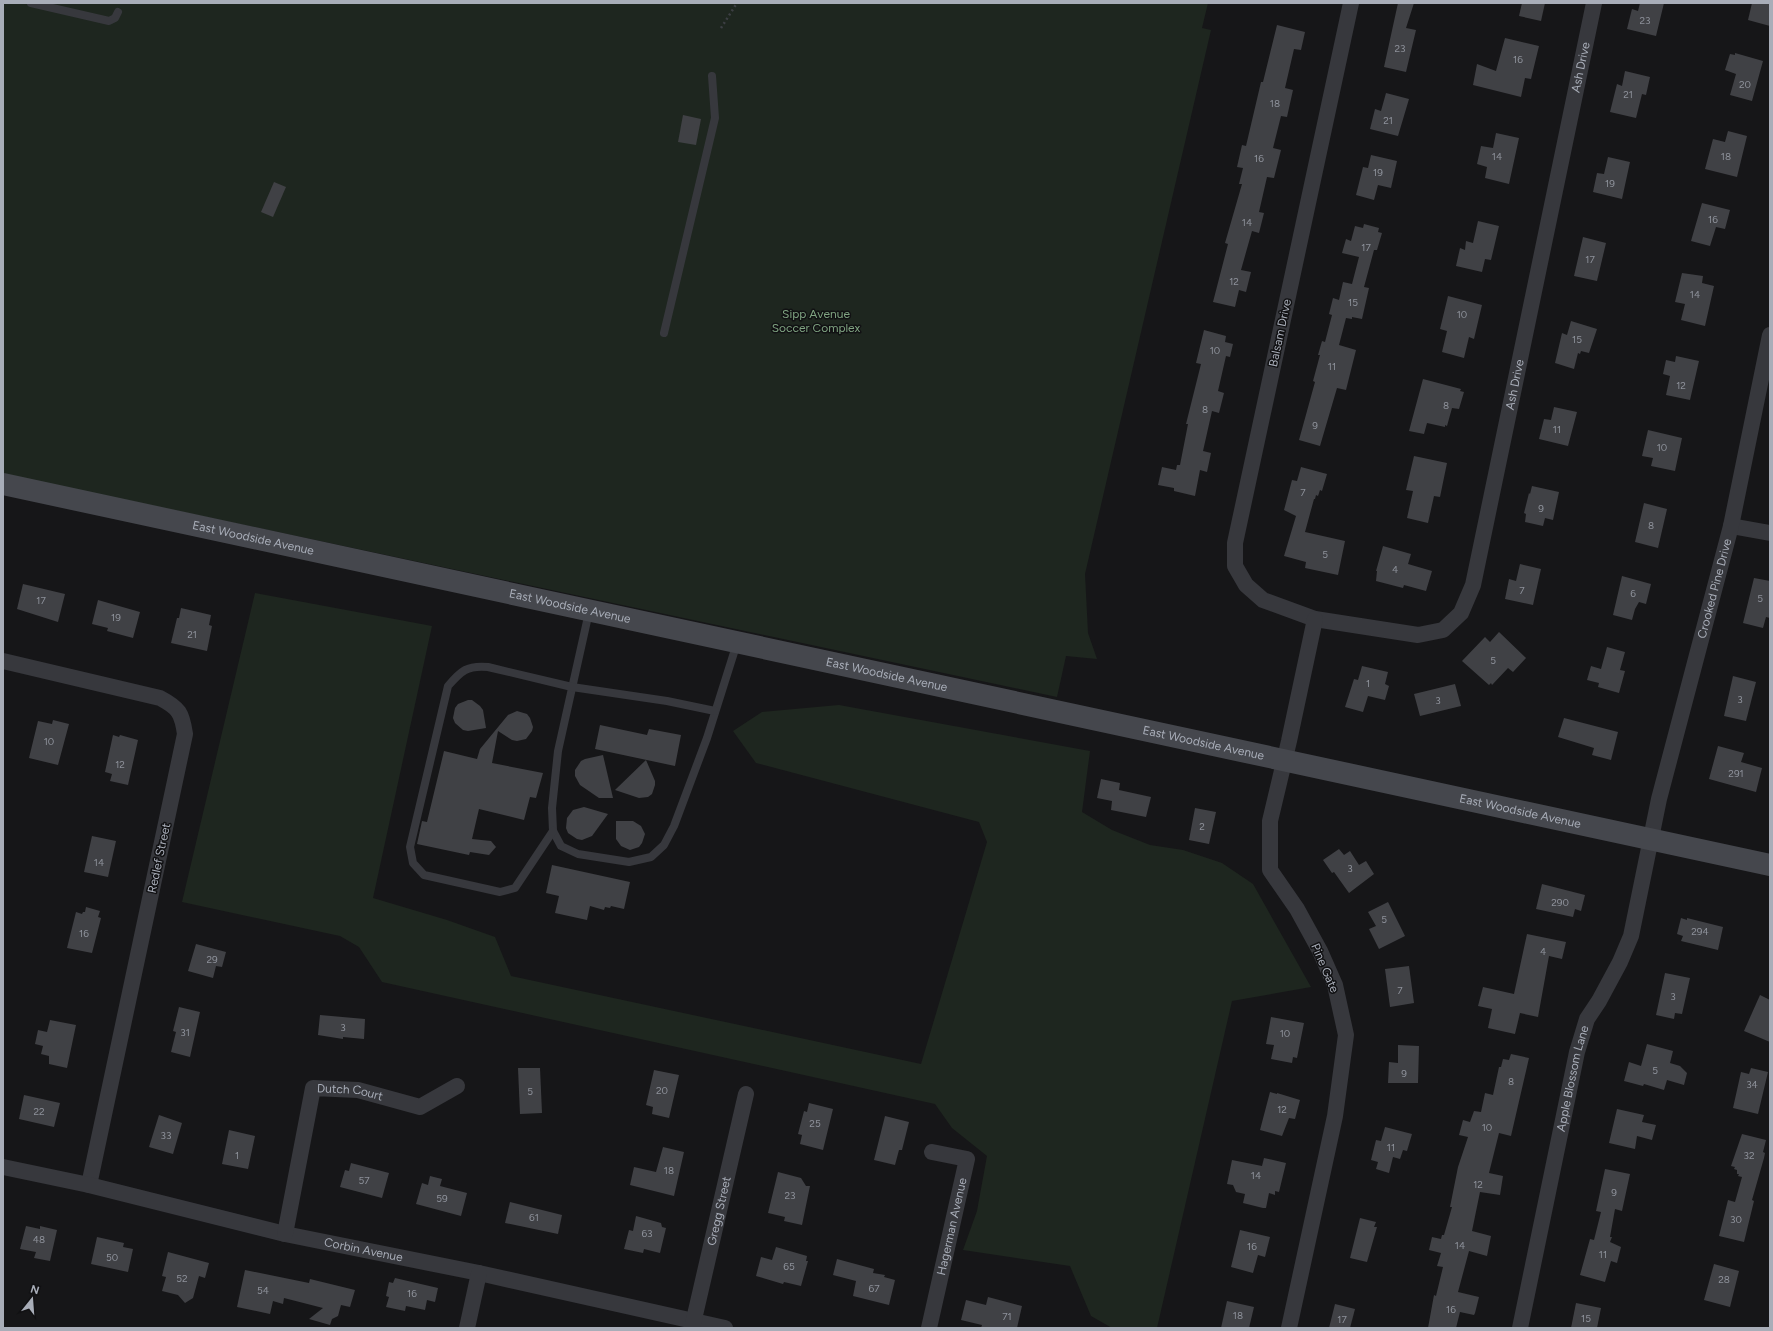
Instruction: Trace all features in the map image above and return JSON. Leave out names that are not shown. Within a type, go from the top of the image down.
[{"type":"main road","name":"East Woodside Avenue","points":[[3,484],[1770,865]]},
{"type":"street","name":"Balsam Drive","points":[[1315,619],[1263,600],[1246,585],[1235,566],[1235,543],[1351,3]]},
{"type":"street","name":"Ash Drive","points":[[1315,619],[1418,635],[1443,630],[1461,613],[1473,585],[1594,3]]},
{"type":"street","name":"Crooked Pine Drive","points":[[1650,839],[1659,799],[1731,526],[1770,335]]},
{"type":"street","points":[[1731,526],[1770,533]]},
{"type":"street","name":"Pine Gate","points":[[1289,1328],[1335,1116],[1346,1035],[1335,984],[1320,951],[1297,909],[1270,870],[1270,821],[1315,619]]},
{"type":"street","name":"Redlef Street","points":[[3,661],[160,698],[175,706],[183,720],[185,734],[182,750],[89,1185]]},
{"type":"street","name":"Apple Blossom Lane","points":[[1520,1328],[1577,1052],[1587,1019],[1599,1001],[1620,962],[1631,936],[1650,839]]},
{"type":"street","name":"Dutch Court","points":[[285,1234],[313,1088],[358,1090],[420,1107],[457,1086]]},
{"type":"street","name":"Gregg Street","points":[[693,1325],[746,1094]]},
{"type":"street","name":"Hagerman Avenue","points":[[929,1328],[967,1159],[932,1152]]},
{"type":"street","name":"Corbin Avenue","points":[[3,1167],[89,1185],[285,1234],[479,1273],[693,1325],[725,1328]]},
{"type":"street","points":[[467,1328],[479,1273]]},
{"type":"lane","points":[[31,3],[109,21],[115,18],[118,12]]},
{"type":"lane","points":[[664,334],[715,118],[712,76]]},
{"type":"lane","points":[[589,611],[558,751],[552,808],[553,831],[561,846],[578,854],[629,862],[650,857],[664,845],[674,826],[715,711],[737,643]]},
{"type":"lane","points":[[553,831],[515,888],[500,892],[424,875],[413,863],[410,847],[448,686],[459,673],[475,666],[488,667],[572,687],[667,701],[715,711]]},
{"type":"path","points":[[721,28],[737,3]]},
{"type":"green space","name":"Sipp Avenue Soccer Complex","points":[[3,3],[1208,3],[1202,28],[1211,30],[1085,574],[1088,633],[1097,659],[1066,656],[1057,697],[3,474]]},
{"type":"green space","points":[[255,593],[432,626],[373,898],[447,920],[495,937],[511,976],[921,1064],[987,842],[979,822],[756,763],[733,731],[762,712],[839,705],[1090,751],[1082,812],[1112,830],[1150,845],[1183,850],[1222,863],[1253,884],[1311,987],[1232,1001],[1157,1328],[1112,1328],[1091,1316],[1070,1266],[963,1250],[977,1211],[987,1156],[952,1128],[935,1104],[382,982],[359,947],[340,936],[182,902]]},
{"type":"building","points":[[1398,3],[1414,3],[1406,28],[1416,30],[1406,72],[1384,67]]},
{"type":"building","points":[[1522,3],[1545,3],[1541,21],[1519,16]]},
{"type":"building","points":[[1640,3],[1664,3],[1656,36],[1627,29],[1632,9],[1638,11]]},
{"type":"building","points":[[1752,3],[1770,3],[1770,26],[1748,20]]},
{"type":"building","points":[[1277,25],[1305,32],[1301,50],[1294,49],[1285,88],[1293,90],[1287,117],[1281,116],[1273,148],[1281,150],[1274,178],[1267,177],[1259,212],[1264,213],[1259,233],[1252,231],[1241,270],[1251,272],[1246,292],[1239,290],[1235,307],[1213,302],[1228,244],[1225,243],[1242,184],[1239,184],[1243,168],[1237,167],[1242,145],[1246,146],[1261,82],[1263,82]]},
{"type":"building","points":[[1505,38],[1539,46],[1531,79],[1525,78],[1521,97],[1473,85],[1477,64],[1496,71]]},
{"type":"building","points":[[1735,53],[1763,61],[1752,101],[1730,95],[1736,74],[1725,70],[1730,54],[1735,55]]},
{"type":"building","points":[[1625,71],[1650,77],[1646,95],[1642,94],[1636,118],[1610,112],[1617,84],[1622,86]]},
{"type":"building","points":[[1386,93],[1409,99],[1398,136],[1370,129],[1375,109],[1381,111]]},
{"type":"building","points":[[683,115],[701,119],[696,145],[678,142]]},
{"type":"building","points":[[1728,131],[1747,136],[1737,177],[1705,169],[1713,139],[1725,142]]},
{"type":"building","points":[[1496,133],[1519,138],[1509,184],[1485,178],[1487,167],[1477,164],[1481,146],[1493,148]]},
{"type":"building","points":[[1371,155],[1397,161],[1391,188],[1378,185],[1374,200],[1356,195],[1363,167],[1368,168]]},
{"type":"building","points":[[1608,157],[1630,162],[1622,199],[1593,192],[1597,173],[1604,174]]},
{"type":"building","points":[[274,182],[286,187],[273,217],[261,212]]},
{"type":"building","points":[[1702,203],[1730,210],[1725,229],[1716,227],[1710,246],[1691,241]]},
{"type":"building","points":[[1478,221],[1499,226],[1491,260],[1485,259],[1482,272],[1456,266],[1460,248],[1465,250],[1466,241],[1473,243]]},
{"type":"building","points":[[1364,224],[1379,228],[1378,232],[1382,233],[1377,250],[1374,250],[1364,287],[1369,288],[1362,319],[1352,317],[1352,319],[1346,318],[1339,345],[1356,350],[1346,390],[1337,388],[1320,446],[1299,440],[1315,382],[1313,381],[1320,355],[1318,355],[1322,341],[1325,342],[1332,315],[1329,314],[1333,298],[1339,300],[1343,282],[1352,284],[1359,257],[1342,253],[1346,239],[1351,241],[1355,226],[1363,228]]},
{"type":"building","points":[[1583,237],[1606,243],[1597,281],[1574,276]]},
{"type":"building","points":[[1682,273],[1703,276],[1702,283],[1714,286],[1705,326],[1681,320],[1685,304],[1675,302]]},
{"type":"building","points":[[1448,296],[1482,305],[1474,339],[1469,337],[1464,358],[1442,352],[1447,331],[1440,329]]},
{"type":"building","points":[[1571,321],[1597,329],[1589,353],[1581,351],[1580,354],[1578,353],[1574,369],[1555,363],[1562,333],[1567,335]]},
{"type":"building","points":[[1204,330],[1226,336],[1225,342],[1233,344],[1230,357],[1226,356],[1218,391],[1224,393],[1219,413],[1212,411],[1203,451],[1211,453],[1207,472],[1200,470],[1195,496],[1174,491],[1174,488],[1158,485],[1162,467],[1176,470],[1177,465],[1180,465],[1188,424],[1186,424],[1201,364],[1196,363]]},
{"type":"building","points":[[1676,356],[1699,361],[1690,400],[1666,395],[1670,376],[1663,374],[1666,360],[1675,362]]},
{"type":"building","points":[[1423,379],[1461,389],[1460,391],[1464,392],[1459,409],[1452,408],[1447,426],[1445,425],[1445,427],[1427,423],[1424,434],[1409,431]]},
{"type":"building","points":[[1554,407],[1577,412],[1568,446],[1539,439],[1544,419],[1551,420]]},
{"type":"building","points":[[1648,430],[1682,438],[1675,471],[1651,466],[1653,458],[1642,456]]},
{"type":"building","points":[[1414,456],[1447,463],[1440,497],[1434,496],[1428,523],[1407,518],[1413,491],[1406,490]]},
{"type":"building","points":[[1301,467],[1327,474],[1322,491],[1320,490],[1318,496],[1316,495],[1314,499],[1305,532],[1345,541],[1338,575],[1305,568],[1306,562],[1284,556],[1296,516],[1284,510],[1292,480],[1297,481]]},
{"type":"building","points":[[1532,486],[1559,492],[1553,520],[1545,518],[1543,526],[1525,522],[1526,514],[1524,513]]},
{"type":"building","points":[[1644,503],[1667,509],[1658,548],[1635,542]]},
{"type":"building","points":[[1383,546],[1411,554],[1408,564],[1432,571],[1426,591],[1404,585],[1403,588],[1376,581],[1376,571]]},
{"type":"building","points":[[1520,564],[1541,569],[1533,605],[1505,599],[1509,579],[1516,581]]},
{"type":"building","points":[[1622,576],[1651,584],[1646,604],[1639,602],[1632,620],[1613,615]]},
{"type":"building","points":[[1754,578],[1770,581],[1770,618],[1766,617],[1763,628],[1743,623]]},
{"type":"building","points":[[23,584],[65,594],[58,622],[17,609]]},
{"type":"building","points":[[98,600],[140,612],[133,638],[107,631],[108,628],[92,624]]},
{"type":"building","points":[[181,608],[211,615],[209,625],[212,626],[207,651],[171,643]]},
{"type":"building","points":[[1499,632],[1526,658],[1513,672],[1508,668],[1492,685],[1491,683],[1489,685],[1462,661],[1485,637],[1490,642]]},
{"type":"building","points":[[1607,647],[1625,652],[1620,670],[1625,671],[1619,693],[1598,687],[1599,683],[1587,680],[1591,666],[1601,669]]},
{"type":"building","points":[[1362,666],[1388,672],[1385,684],[1389,686],[1385,700],[1368,696],[1363,712],[1345,707],[1354,679],[1358,680]]},
{"type":"building","points":[[1733,676],[1756,682],[1746,721],[1724,716]]},
{"type":"building","points":[[1455,684],[1461,706],[1420,716],[1414,694]]},
{"type":"building","points":[[472,700],[483,710],[486,728],[468,731],[463,730],[455,723],[453,718],[455,708],[458,704]]},
{"type":"building","points":[[517,711],[527,714],[530,718],[533,727],[532,731],[526,739],[517,741],[512,740],[498,731],[492,763],[543,773],[536,798],[530,797],[524,820],[479,809],[472,839],[491,841],[496,847],[489,855],[470,852],[469,855],[417,844],[422,821],[427,822],[444,751],[477,759],[480,749],[508,715]]},
{"type":"building","points":[[1564,718],[1618,732],[1611,760],[1592,755],[1594,748],[1558,737]]},
{"type":"building","points":[[53,720],[69,724],[58,765],[29,758],[38,721],[52,724]]},
{"type":"building","points":[[600,725],[647,735],[649,729],[681,735],[675,766],[595,749]]},
{"type":"building","points":[[113,735],[119,737],[120,735],[138,740],[128,785],[110,781],[112,774],[105,772]]},
{"type":"building","points":[[1718,746],[1744,753],[1741,762],[1762,768],[1756,792],[1709,779]]},
{"type":"building","points":[[603,755],[613,798],[599,798],[580,785],[575,776],[575,770],[581,761]]},
{"type":"building","points":[[646,760],[655,781],[652,794],[648,797],[639,798],[615,790]]},
{"type":"building","points":[[1101,779],[1120,783],[1119,790],[1151,797],[1146,817],[1111,810],[1112,801],[1097,798]]},
{"type":"building","points":[[584,807],[608,814],[592,836],[582,840],[577,839],[568,833],[566,828],[567,818],[573,810]]},
{"type":"building","points":[[1195,808],[1216,812],[1209,844],[1189,840]]},
{"type":"building","points":[[616,821],[633,821],[641,826],[645,834],[639,847],[630,850],[621,846],[616,839]]},
{"type":"building","points":[[92,836],[116,841],[108,877],[84,872]]},
{"type":"building","points":[[1339,849],[1344,855],[1350,851],[1359,865],[1366,861],[1374,874],[1349,893],[1334,872],[1332,873],[1323,860]]},
{"type":"building","points":[[552,865],[630,882],[624,909],[611,906],[610,908],[605,907],[604,910],[590,906],[587,920],[555,913],[559,896],[546,893]]},
{"type":"building","points":[[1542,884],[1585,895],[1581,911],[1575,909],[1573,917],[1536,909]]},
{"type":"building","points":[[1388,902],[1405,936],[1379,949],[1369,929],[1376,926],[1368,912]]},
{"type":"building","points":[[86,907],[100,911],[98,917],[101,918],[92,953],[67,948],[76,912],[82,914],[85,912]]},
{"type":"building","points":[[1681,918],[1687,920],[1687,918],[1723,927],[1718,950],[1681,941],[1683,936],[1677,934]]},
{"type":"building","points":[[1527,934],[1566,942],[1562,959],[1549,956],[1538,1017],[1520,1013],[1515,1034],[1488,1028],[1492,1009],[1478,1006],[1483,987],[1514,994]]},
{"type":"building","points":[[196,944],[226,952],[222,967],[216,966],[213,978],[188,971]]},
{"type":"building","points":[[1409,966],[1414,1003],[1390,1007],[1385,969]]},
{"type":"building","points":[[1665,973],[1690,978],[1682,1014],[1675,1013],[1674,1019],[1656,1015]]},
{"type":"building","points":[[1760,995],[1770,1000],[1770,1042],[1744,1031]]},
{"type":"building","points":[[179,1007],[200,1012],[190,1057],[171,1052],[176,1032],[173,1031]]},
{"type":"building","points":[[320,1015],[365,1019],[364,1039],[343,1037],[343,1039],[318,1035]]},
{"type":"building","points":[[1271,1017],[1304,1023],[1297,1058],[1293,1057],[1292,1063],[1271,1059],[1274,1045],[1266,1044]]},
{"type":"building","points":[[50,1020],[76,1025],[67,1068],[49,1064],[49,1056],[41,1054],[43,1046],[35,1044],[38,1030],[47,1032]]},
{"type":"building","points":[[1647,1044],[1673,1051],[1670,1063],[1680,1066],[1687,1073],[1684,1085],[1667,1080],[1664,1090],[1644,1084],[1643,1086],[1624,1081],[1629,1062],[1641,1066]]},
{"type":"building","points":[[1398,1045],[1419,1046],[1418,1083],[1388,1083],[1389,1062],[1398,1063]]},
{"type":"building","points":[[1511,1054],[1529,1058],[1511,1136],[1499,1133],[1489,1173],[1503,1176],[1500,1195],[1480,1192],[1472,1231],[1491,1236],[1487,1256],[1469,1251],[1458,1292],[1479,1297],[1475,1313],[1474,1315],[1460,1312],[1456,1328],[1428,1328],[1434,1295],[1436,1296],[1443,1267],[1437,1266],[1441,1253],[1429,1250],[1432,1237],[1441,1239],[1442,1235],[1444,1235],[1452,1207],[1450,1207],[1458,1167],[1468,1137],[1459,1135],[1463,1120],[1470,1122],[1474,1111],[1481,1112],[1485,1093],[1493,1095],[1499,1067],[1501,1067],[1503,1059],[1509,1060]]},
{"type":"building","points":[[518,1068],[540,1068],[542,1113],[520,1114]]},
{"type":"building","points":[[1751,1068],[1768,1072],[1758,1114],[1733,1108],[1741,1072],[1749,1074]]},
{"type":"building","points":[[654,1070],[679,1075],[669,1118],[652,1114],[653,1107],[646,1105]]},
{"type":"building","points":[[1270,1092],[1300,1100],[1295,1119],[1289,1118],[1282,1136],[1260,1130]]},
{"type":"building","points":[[24,1095],[60,1103],[54,1127],[19,1119]]},
{"type":"building","points":[[809,1103],[833,1109],[823,1150],[800,1144],[802,1135],[798,1134],[804,1111],[807,1112]]},
{"type":"building","points":[[1617,1109],[1644,1115],[1642,1122],[1656,1125],[1652,1140],[1637,1136],[1635,1149],[1609,1143]]},
{"type":"building","points":[[159,1115],[182,1123],[173,1154],[149,1147]]},
{"type":"building","points":[[885,1116],[909,1122],[902,1150],[899,1150],[895,1165],[874,1160]]},
{"type":"building","points":[[1385,1127],[1412,1134],[1407,1151],[1403,1150],[1400,1159],[1393,1157],[1389,1173],[1376,1169],[1378,1162],[1371,1160],[1376,1140],[1381,1141]]},
{"type":"building","points":[[229,1130],[255,1136],[248,1169],[222,1164]]},
{"type":"building","points":[[1742,1134],[1766,1140],[1763,1152],[1765,1153],[1764,1158],[1752,1200],[1754,1201],[1744,1242],[1719,1236],[1728,1200],[1735,1202],[1742,1177],[1738,1176],[1739,1174],[1737,1174],[1737,1170],[1734,1169],[1735,1167],[1731,1166]]},
{"type":"building","points":[[663,1147],[684,1152],[674,1196],[630,1185],[634,1167],[656,1172]]},
{"type":"building","points":[[1264,1158],[1286,1163],[1279,1192],[1275,1191],[1275,1195],[1269,1193],[1266,1208],[1243,1203],[1245,1194],[1236,1192],[1233,1185],[1227,1184],[1232,1160],[1262,1166]]},
{"type":"building","points":[[351,1163],[389,1173],[382,1198],[340,1187],[345,1170],[349,1171]]},
{"type":"building","points":[[1605,1169],[1630,1174],[1622,1211],[1615,1209],[1610,1237],[1612,1237],[1610,1242],[1621,1247],[1617,1263],[1611,1261],[1605,1282],[1580,1275],[1590,1239],[1594,1240],[1601,1212],[1596,1211]]},
{"type":"building","points":[[778,1172],[801,1178],[806,1186],[810,1186],[802,1225],[784,1221],[785,1217],[768,1213]]},
{"type":"building","points":[[430,1176],[442,1179],[440,1186],[467,1193],[461,1216],[416,1204],[422,1183],[428,1185]]},
{"type":"building","points":[[510,1202],[562,1215],[558,1234],[505,1223]]},
{"type":"building","points":[[636,1216],[661,1223],[662,1227],[666,1228],[660,1253],[644,1249],[643,1253],[624,1249],[629,1230],[633,1231]]},
{"type":"building","points":[[1360,1218],[1376,1222],[1374,1227],[1377,1227],[1367,1262],[1350,1258]]},
{"type":"building","points":[[26,1226],[40,1229],[40,1226],[57,1230],[50,1261],[34,1258],[36,1252],[20,1249]]},
{"type":"building","points":[[1240,1230],[1270,1237],[1265,1257],[1258,1255],[1253,1273],[1231,1267]]},
{"type":"building","points":[[97,1237],[124,1243],[123,1247],[133,1249],[128,1272],[91,1264]]},
{"type":"building","points":[[776,1247],[807,1256],[806,1261],[808,1261],[801,1286],[784,1282],[783,1284],[756,1276],[761,1257],[772,1260]]},
{"type":"building","points":[[168,1252],[209,1263],[205,1278],[199,1276],[193,1298],[185,1303],[178,1295],[162,1291],[166,1277],[162,1276]]},
{"type":"building","points":[[837,1259],[874,1269],[873,1273],[885,1275],[884,1277],[895,1280],[889,1305],[853,1296],[856,1281],[833,1275]]},
{"type":"building","points":[[1714,1264],[1739,1271],[1730,1307],[1704,1300]]},
{"type":"building","points":[[245,1270],[309,1283],[310,1279],[355,1290],[350,1307],[341,1305],[338,1316],[332,1319],[330,1325],[309,1319],[323,1308],[284,1298],[283,1304],[273,1301],[270,1314],[237,1307]]},
{"type":"building","points":[[395,1278],[438,1288],[435,1302],[427,1300],[425,1310],[406,1306],[405,1311],[386,1307],[389,1297],[386,1296],[389,1282],[393,1283]]},
{"type":"building","points":[[988,1297],[1022,1306],[1017,1328],[981,1328],[982,1325],[961,1320],[966,1300],[986,1305]]},
{"type":"building","points":[[1227,1301],[1254,1307],[1249,1328],[1221,1328]]},
{"type":"building","points":[[1576,1303],[1601,1308],[1597,1328],[1571,1328]]},
{"type":"building","points":[[1335,1304],[1355,1309],[1350,1328],[1329,1328]]}]
